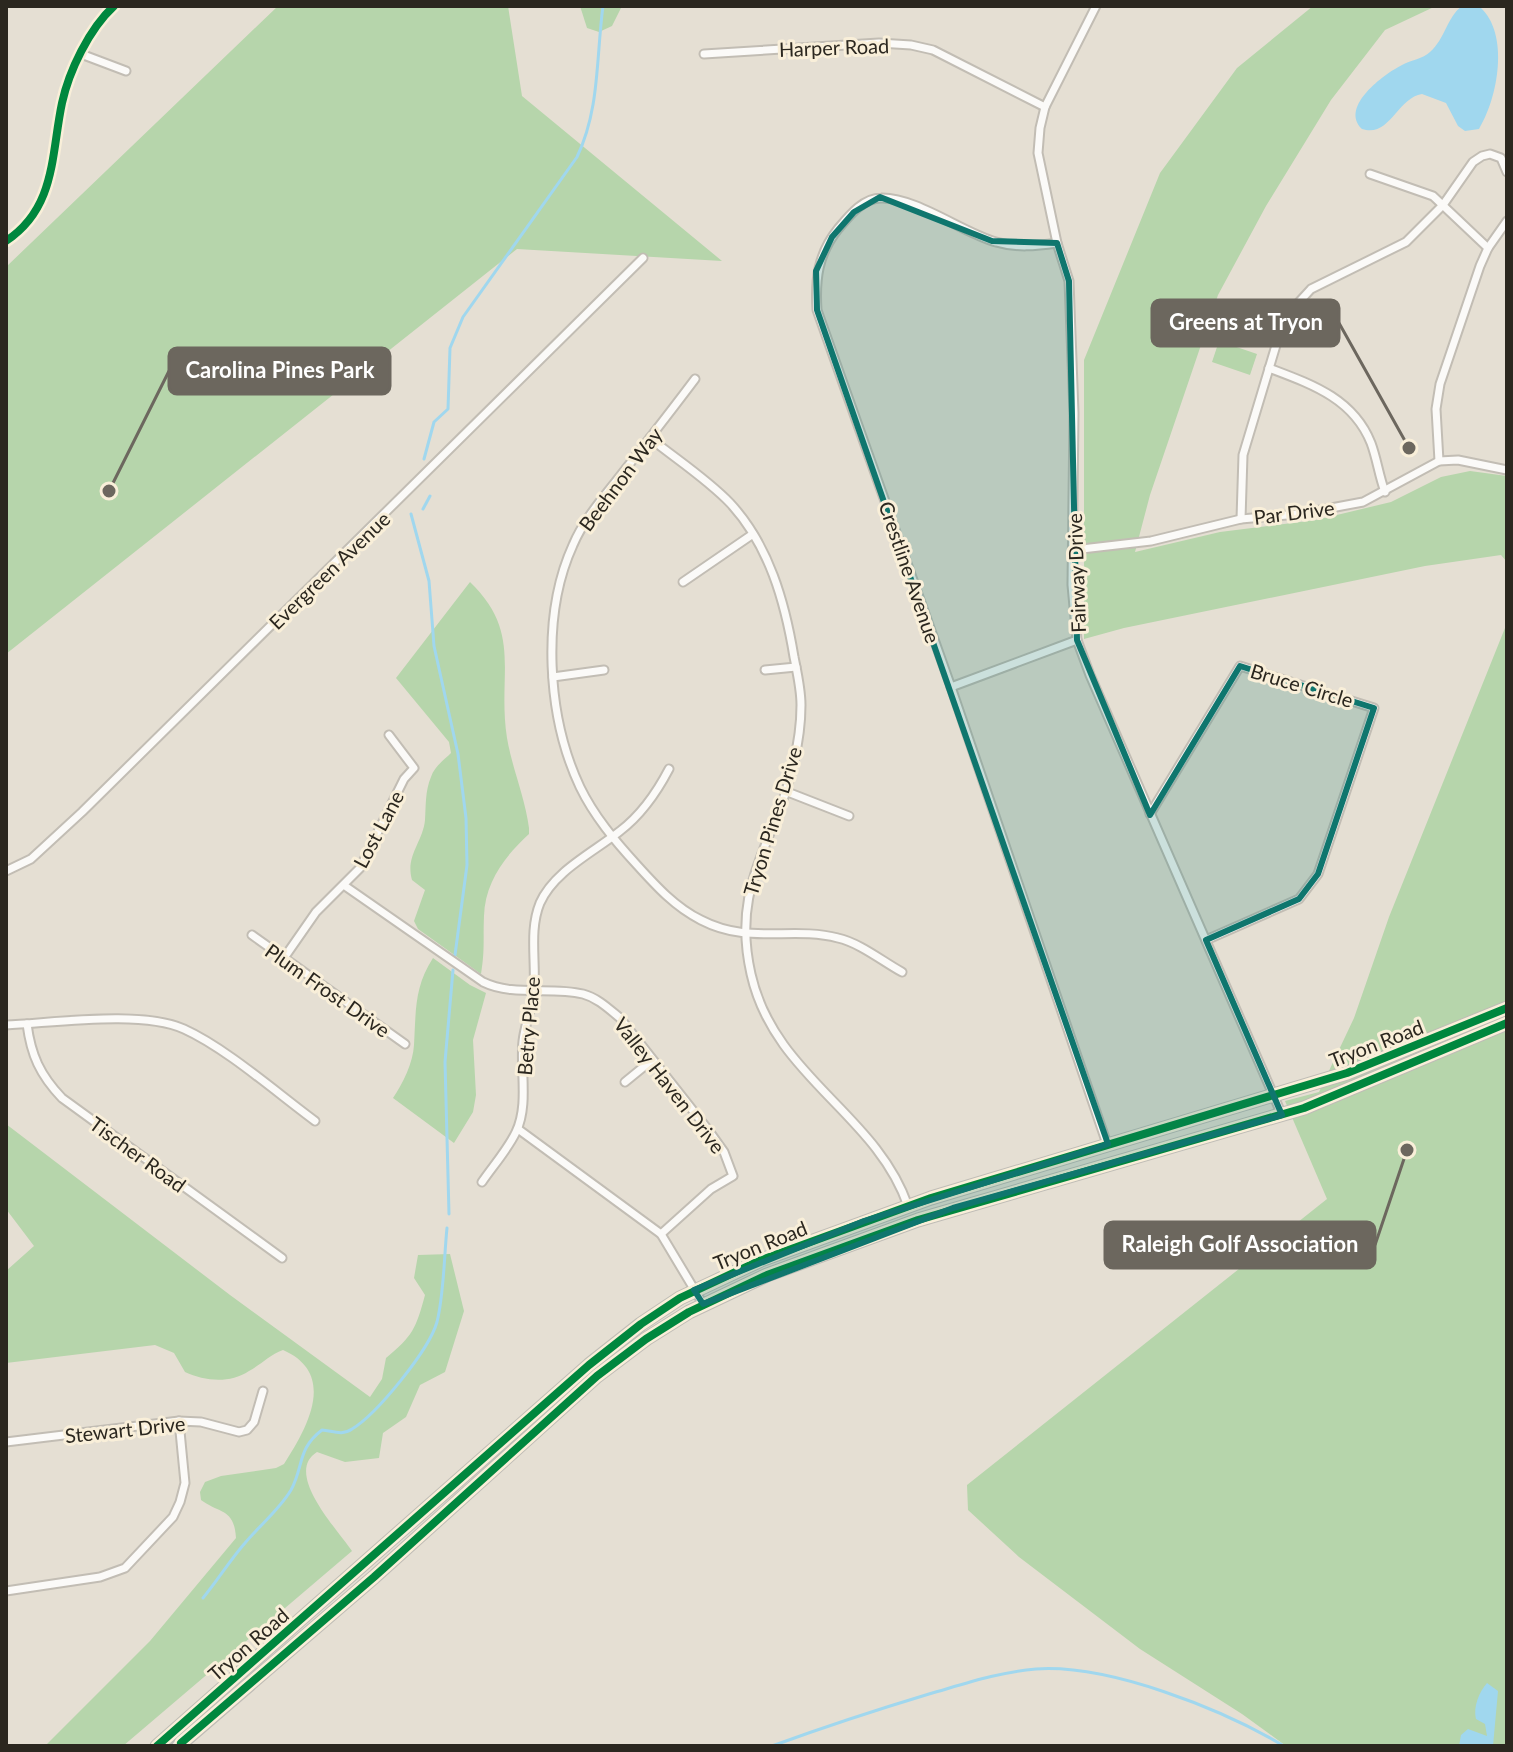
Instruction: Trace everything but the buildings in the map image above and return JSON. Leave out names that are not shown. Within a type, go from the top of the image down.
[{"type":"main road","name":"Tryon Road","points":[[157,1746],[589,1365],[661,1310],[694,1290],[761,1260],[908,1206],[1372,1063],[1507,1008]]},
{"type":"main road","name":"Tryon Road","points":[[178,1746],[365,1585],[605,1369],[703,1304],[781,1270],[942,1212],[1282,1115],[1507,1023]]},
{"type":"street","points":[[6,241],[28,221],[47,187],[63,100],[81,54],[114,6]]},
{"type":"street","name":"Fairway Drive","points":[[1096,6],[1045,107],[1038,153],[1057,243],[1069,281],[1074,413],[1072,585],[1077,640],[1282,1115]]},
{"type":"street","name":"Harper Road","points":[[704,54],[879,43],[911,45],[933,50],[1045,107]]},
{"type":"street","points":[[81,54],[126,71]]},
{"type":"street","points":[[1241,519],[1243,455],[1280,332],[1289,313],[1311,289],[1406,242],[1443,205],[1473,162],[1482,156],[1490,154],[1501,158],[1507,172]]},
{"type":"street","points":[[1370,174],[1433,196],[1488,248]]},
{"type":"street","name":"Crestline Avenue","points":[[1057,243],[1031,246],[1001,243],[898,200],[880,197],[866,202],[843,223],[823,252],[816,271],[817,310],[951,687],[1107,1144]]},
{"type":"street","points":[[1507,221],[1488,248],[1480,266],[1440,384],[1436,409],[1439,461],[1458,460],[1507,470]]},
{"type":"street","name":"Evergreen Avenue","points":[[6,871],[31,859],[82,812],[643,258]]},
{"type":"street","points":[[1269,368],[1308,382],[1349,408],[1371,444],[1385,492]]},
{"type":"street","name":"Beehnon Way","points":[[695,379],[588,517],[573,543],[559,579],[552,645],[553,677],[567,755],[598,819],[656,886],[684,910],[714,926],[745,935],[838,938],[902,972]]},
{"type":"street","name":"Tryon Pines Drive","points":[[650,438],[730,503],[753,534],[781,592],[796,667],[801,703],[796,751],[747,899],[745,935],[758,1001],[770,1026],[801,1067],[878,1150],[896,1177],[908,1206]]},
{"type":"street","name":"Par Drive","points":[[1073,550],[1151,541],[1241,519],[1363,502],[1439,461]]},
{"type":"street","points":[[683,582],[753,534]]},
{"type":"street","points":[[951,687],[1077,640]]},
{"type":"street","name":"Bruce Circle","points":[[1150,814],[1240,666],[1374,708],[1318,874],[1299,899],[1206,940]]},
{"type":"street","points":[[765,670],[796,667]]},
{"type":"street","points":[[553,677],[604,670]]},
{"type":"street","name":"Lost Lane","points":[[284,958],[316,912],[360,868],[404,779],[414,768],[389,735]]},
{"type":"street","name":"Betry Place","points":[[482,1182],[518,1129],[523,1087],[523,1041],[534,990],[534,937],[541,901],[550,885],[641,811],[669,769]]},
{"type":"street","points":[[785,791],[849,816]]},
{"type":"street","name":"Valley Haven Drive","points":[[345,886],[483,982],[498,988],[584,994],[604,1004],[620,1018],[709,1131],[724,1152],[733,1176],[711,1189],[661,1234]]},
{"type":"street","name":"Plum Frost Drive","points":[[252,935],[405,1044]]},
{"type":"street","points":[[6,1025],[120,1020],[155,1021],[183,1028],[315,1121]]},
{"type":"street","name":"Tischer Road","points":[[27,1024],[30,1049],[37,1065],[45,1081],[62,1098],[282,1258]]},
{"type":"street","points":[[625,1082],[652,1060]]},
{"type":"street","points":[[518,1129],[661,1234],[703,1304]]},
{"type":"street","name":"Stewart Drive","points":[[6,1442],[179,1421],[201,1422],[239,1432],[247,1430],[254,1422],[263,1391]]},
{"type":"street","points":[[6,1591],[100,1577],[125,1568],[173,1517],[180,1502],[185,1483],[179,1421]]},
{"type":"highlighted area","points":[[880,197],[992,241],[1057,243],[1069,281],[1077,640],[1150,815],[1240,666],[1374,708],[1318,874],[1299,899],[1206,940],[1282,1115],[953,1208],[703,1304],[694,1290],[864,1221],[1108,1144],[817,310],[816,271],[832,237],[854,212]]},
{"type":"green space","points":[[278,6],[508,6],[522,96],[722,261],[517,249],[6,654],[6,267]]},
{"type":"green space","points":[[580,6],[622,6],[612,26],[599,32],[587,28]]},
{"type":"green space","points":[[1313,6],[1436,6],[1385,30],[1331,100],[1266,206],[1218,295],[1150,495],[1135,552],[1220,532],[1316,520],[1391,502],[1441,477],[1470,471],[1507,476],[1507,562],[1501,555],[1425,566],[1084,639],[1084,360],[1160,173],[1237,68]]},
{"type":"green space","points":[[1219,341],[1257,354],[1250,375],[1212,362]]},
{"type":"green space","points":[[470,582],[497,619],[502,637],[507,738],[529,828],[529,834],[498,870],[488,892],[481,974],[418,929],[414,921],[425,890],[412,880],[410,871],[424,828],[429,782],[434,770],[451,753],[449,742],[396,678]]},
{"type":"green space","points":[[1507,623],[1507,1746],[1286,1746],[1140,1649],[1019,1557],[968,1510],[967,1485],[1327,1199],[1285,1101],[1319,1092],[1354,1018],[1389,917]]},
{"type":"green space","points":[[433,958],[486,993],[473,1040],[476,1095],[473,1112],[454,1143],[393,1098],[412,1059],[419,990]]},
{"type":"green space","points":[[6,1124],[370,1397],[382,1379],[386,1358],[408,1337],[419,1316],[425,1295],[414,1278],[418,1255],[450,1254],[464,1311],[445,1372],[420,1385],[406,1417],[383,1433],[379,1458],[345,1462],[317,1452],[308,1461],[306,1473],[316,1502],[352,1551],[123,1746],[45,1746],[150,1641],[236,1538],[229,1516],[201,1500],[200,1492],[205,1482],[284,1464],[308,1418],[314,1387],[310,1373],[300,1360],[283,1350],[241,1375],[225,1379],[209,1379],[185,1372],[174,1353],[155,1345],[6,1363],[6,1271],[34,1246],[6,1209]]},
{"type":"water","points":[[1462,6],[1480,7],[1495,33],[1498,49],[1496,84],[1479,129],[1465,131],[1458,126],[1446,103],[1422,94],[1406,102],[1380,128],[1362,129],[1356,120],[1356,111],[1367,92],[1394,69],[1430,52]]},
{"type":"water","points":[[1487,1683],[1498,1691],[1493,1746],[1459,1746],[1461,1735],[1468,1729],[1487,1736],[1485,1724],[1476,1719],[1475,1710]]},
{"type":"waterway","points":[[424,459],[434,422],[448,409],[450,348],[463,317],[577,157],[590,120],[603,6]]},
{"type":"waterway","points":[[423,509],[430,496]]},
{"type":"waterway","points":[[411,514],[429,581],[434,646],[458,754],[466,818],[467,865],[455,955]]},
{"type":"waterway","points":[[449,1214],[445,1062],[453,970]]},
{"type":"waterway","points":[[203,1598],[291,1490],[308,1444],[314,1437],[322,1430],[348,1431],[363,1421],[388,1396],[424,1348],[437,1322],[447,1228]]},
{"type":"waterway","points":[[772,1746],[955,1686],[1036,1669],[1065,1669],[1130,1681],[1198,1704],[1284,1746]]},
{"type":"cycle path","points":[[6,241],[22,228],[43,197],[70,78],[88,38],[114,6]]},
{"type":"cycle path","points":[[157,1746],[589,1365],[680,1298],[761,1260],[931,1198],[1347,1073],[1507,1008]]},
{"type":"cycle path","points":[[181,1743],[374,1577],[597,1376],[689,1312],[767,1275],[918,1220],[1304,1108],[1507,1023]]},
{"type":"place","name":"Greens at Tryon","points":[[1409,448]]},
{"type":"place","name":"Carolina Pines Park","points":[[109,491]]},
{"type":"place","name":"Raleigh Golf Association","points":[[1407,1150]]}]
